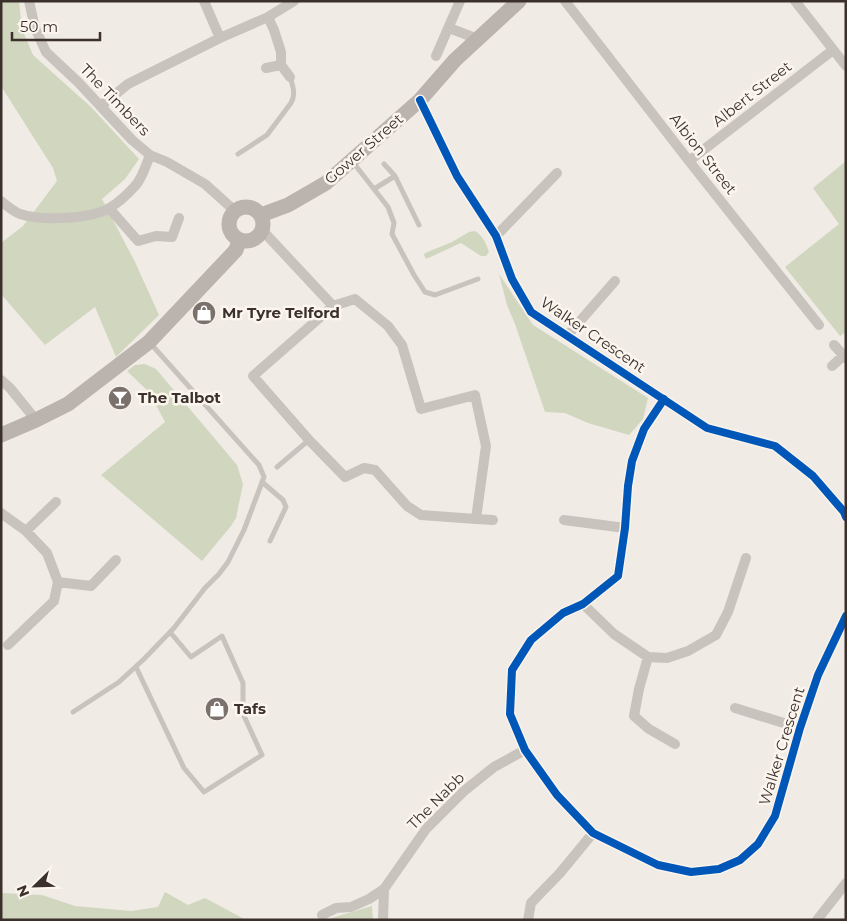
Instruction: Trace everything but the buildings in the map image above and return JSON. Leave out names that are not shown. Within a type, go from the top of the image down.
[{"type":"street","name":"The Timbers","points":[[29,1],[35,28],[46,52],[78,82],[132,140],[150,155],[167,162],[205,184],[235,211]]},
{"type":"street","points":[[204,1],[220,38]]},
{"type":"street","points":[[101,106],[128,84],[220,38],[268,17],[294,1]]},
{"type":"street","points":[[436,56],[460,1]]},
{"type":"street","name":"Gower Street","points":[[261,215],[288,205],[326,183],[420,100],[455,60],[519,1]]},
{"type":"street","name":"Albion Street","points":[[565,1],[819,325]]},
{"type":"street","points":[[795,1],[846,66]]},
{"type":"street","points":[[268,17],[281,52],[281,65],[290,77]]},
{"type":"street","points":[[449,28],[478,39]]},
{"type":"street","name":"Albert Street","points":[[689,161],[833,50]]},
{"type":"street","points":[[266,68],[281,65]]},
{"type":"street","name":"Walker Crescent","points":[[420,100],[457,176],[496,236],[512,279],[531,312],[707,428],[775,446],[813,476],[844,512],[846,517]]},
{"type":"street","points":[[1,201],[19,213],[38,217],[82,217],[91,215],[109,208],[137,184],[150,155]]},
{"type":"street","points":[[496,236],[557,173]]},
{"type":"street","points":[[109,208],[138,241],[156,236],[172,237],[179,218]]},
{"type":"street","points":[[241,208],[250,208],[261,215],[263,224],[258,237],[251,241],[244,241],[239,240],[233,235],[229,223],[235,211],[241,208]]},
{"type":"street","points":[[262,230],[333,306]]},
{"type":"street","points":[[1,435],[68,404],[149,342],[236,250],[239,240]]},
{"type":"street","points":[[567,336],[615,281]]},
{"type":"street","points":[[476,519],[486,446],[476,395],[421,409],[402,345],[388,326],[355,299],[333,306],[253,376],[309,440],[345,477],[364,468],[375,470],[407,506],[421,515],[476,519],[493,520]]},
{"type":"street","points":[[832,366],[844,357],[834,345]]},
{"type":"street","points":[[1,380],[10,388],[36,420]]},
{"type":"street","name":"Walker Crescent","points":[[664,399],[644,429],[632,461],[618,576],[583,604],[563,612],[531,640],[512,670],[510,714],[525,750],[556,794],[593,833],[658,864],[692,872],[719,869],[740,860],[758,844],[775,816],[800,728],[818,675],[846,616]]},
{"type":"street","points":[[26,531],[56,502]]},
{"type":"street","points":[[2,515],[26,531],[47,553],[58,582],[54,601],[8,645]]},
{"type":"street","points":[[564,520],[625,528]]},
{"type":"street","points":[[583,604],[614,634],[648,656],[667,658],[688,652],[716,635],[728,612],[746,558]]},
{"type":"street","points":[[58,582],[91,586],[116,560]]},
{"type":"street","points":[[648,656],[634,716],[648,729],[676,744]]},
{"type":"street","points":[[736,708],[800,728]]},
{"type":"street","name":"The Nabb","points":[[384,889],[426,829],[464,791],[494,767],[525,750]]},
{"type":"street","points":[[528,920],[531,903],[560,873],[593,833]]},
{"type":"street","points":[[817,920],[846,883]]},
{"type":"street","points":[[322,915],[336,908],[351,907],[370,899],[384,889]]},
{"type":"street","points":[[383,920],[384,889]]},
{"type":"lane","points":[[238,154],[267,135],[291,103],[294,98],[294,89],[290,77]]},
{"type":"lane","points":[[352,161],[388,207],[394,223],[392,234],[425,292],[435,295],[478,279]]},
{"type":"lane","points":[[384,164],[395,176],[419,225]]},
{"type":"lane","points":[[374,189],[395,176]]},
{"type":"lane","points":[[73,712],[119,682],[136,667],[170,632],[219,574],[228,562],[244,530],[264,477],[259,465],[149,342]]},
{"type":"lane","points":[[277,467],[309,440]]},
{"type":"lane","points":[[262,482],[283,500],[286,507],[270,541]]},
{"type":"lane","points":[[136,667],[184,768],[204,792],[262,755],[244,716],[243,683],[222,636],[191,658],[170,632]]},
{"type":"green space","points":[[1,1],[19,1],[22,29],[33,55],[91,107],[139,159],[125,179],[102,199],[135,262],[159,315],[116,357],[95,307],[45,345],[1,294],[1,243],[23,226],[57,181],[53,168],[1,86]]},
{"type":"green space","points":[[846,161],[846,332],[840,336],[785,267],[839,224],[813,188]]},
{"type":"green space","points":[[475,231],[482,237],[487,246],[489,252],[486,256],[481,256],[461,243],[426,259],[425,253],[452,242],[469,232]]},
{"type":"green space","points":[[499,274],[533,325],[648,398],[643,419],[629,435],[588,423],[565,413],[545,412],[507,305]]},
{"type":"green space","points":[[145,364],[156,369],[237,465],[243,484],[236,518],[202,561],[101,475],[165,422],[149,392],[127,371],[135,365]]},
{"type":"green space","points":[[165,892],[188,905],[205,898],[246,920],[1,920],[1,893],[42,895],[75,906],[131,911],[158,907]]},
{"type":"green space","points":[[372,906],[373,920],[325,920]]},
{"type":"cycle path","points":[[420,100],[457,176],[496,236],[512,279],[531,312],[707,428],[775,446],[813,476],[844,512],[846,517]]},
{"type":"cycle path","points":[[664,399],[644,429],[632,461],[618,576],[583,604],[563,613],[531,640],[512,670],[510,714],[525,750],[557,795],[593,833],[658,865],[691,872],[719,869],[740,860],[758,844],[775,816],[800,728],[818,675],[846,616]]},
{"type":"place","name":"Mr Tyre Telford","points":[[204,313]]},
{"type":"place","name":"The Talbot","points":[[120,398]]},
{"type":"place","name":"Tafs","points":[[217,709]]}]
